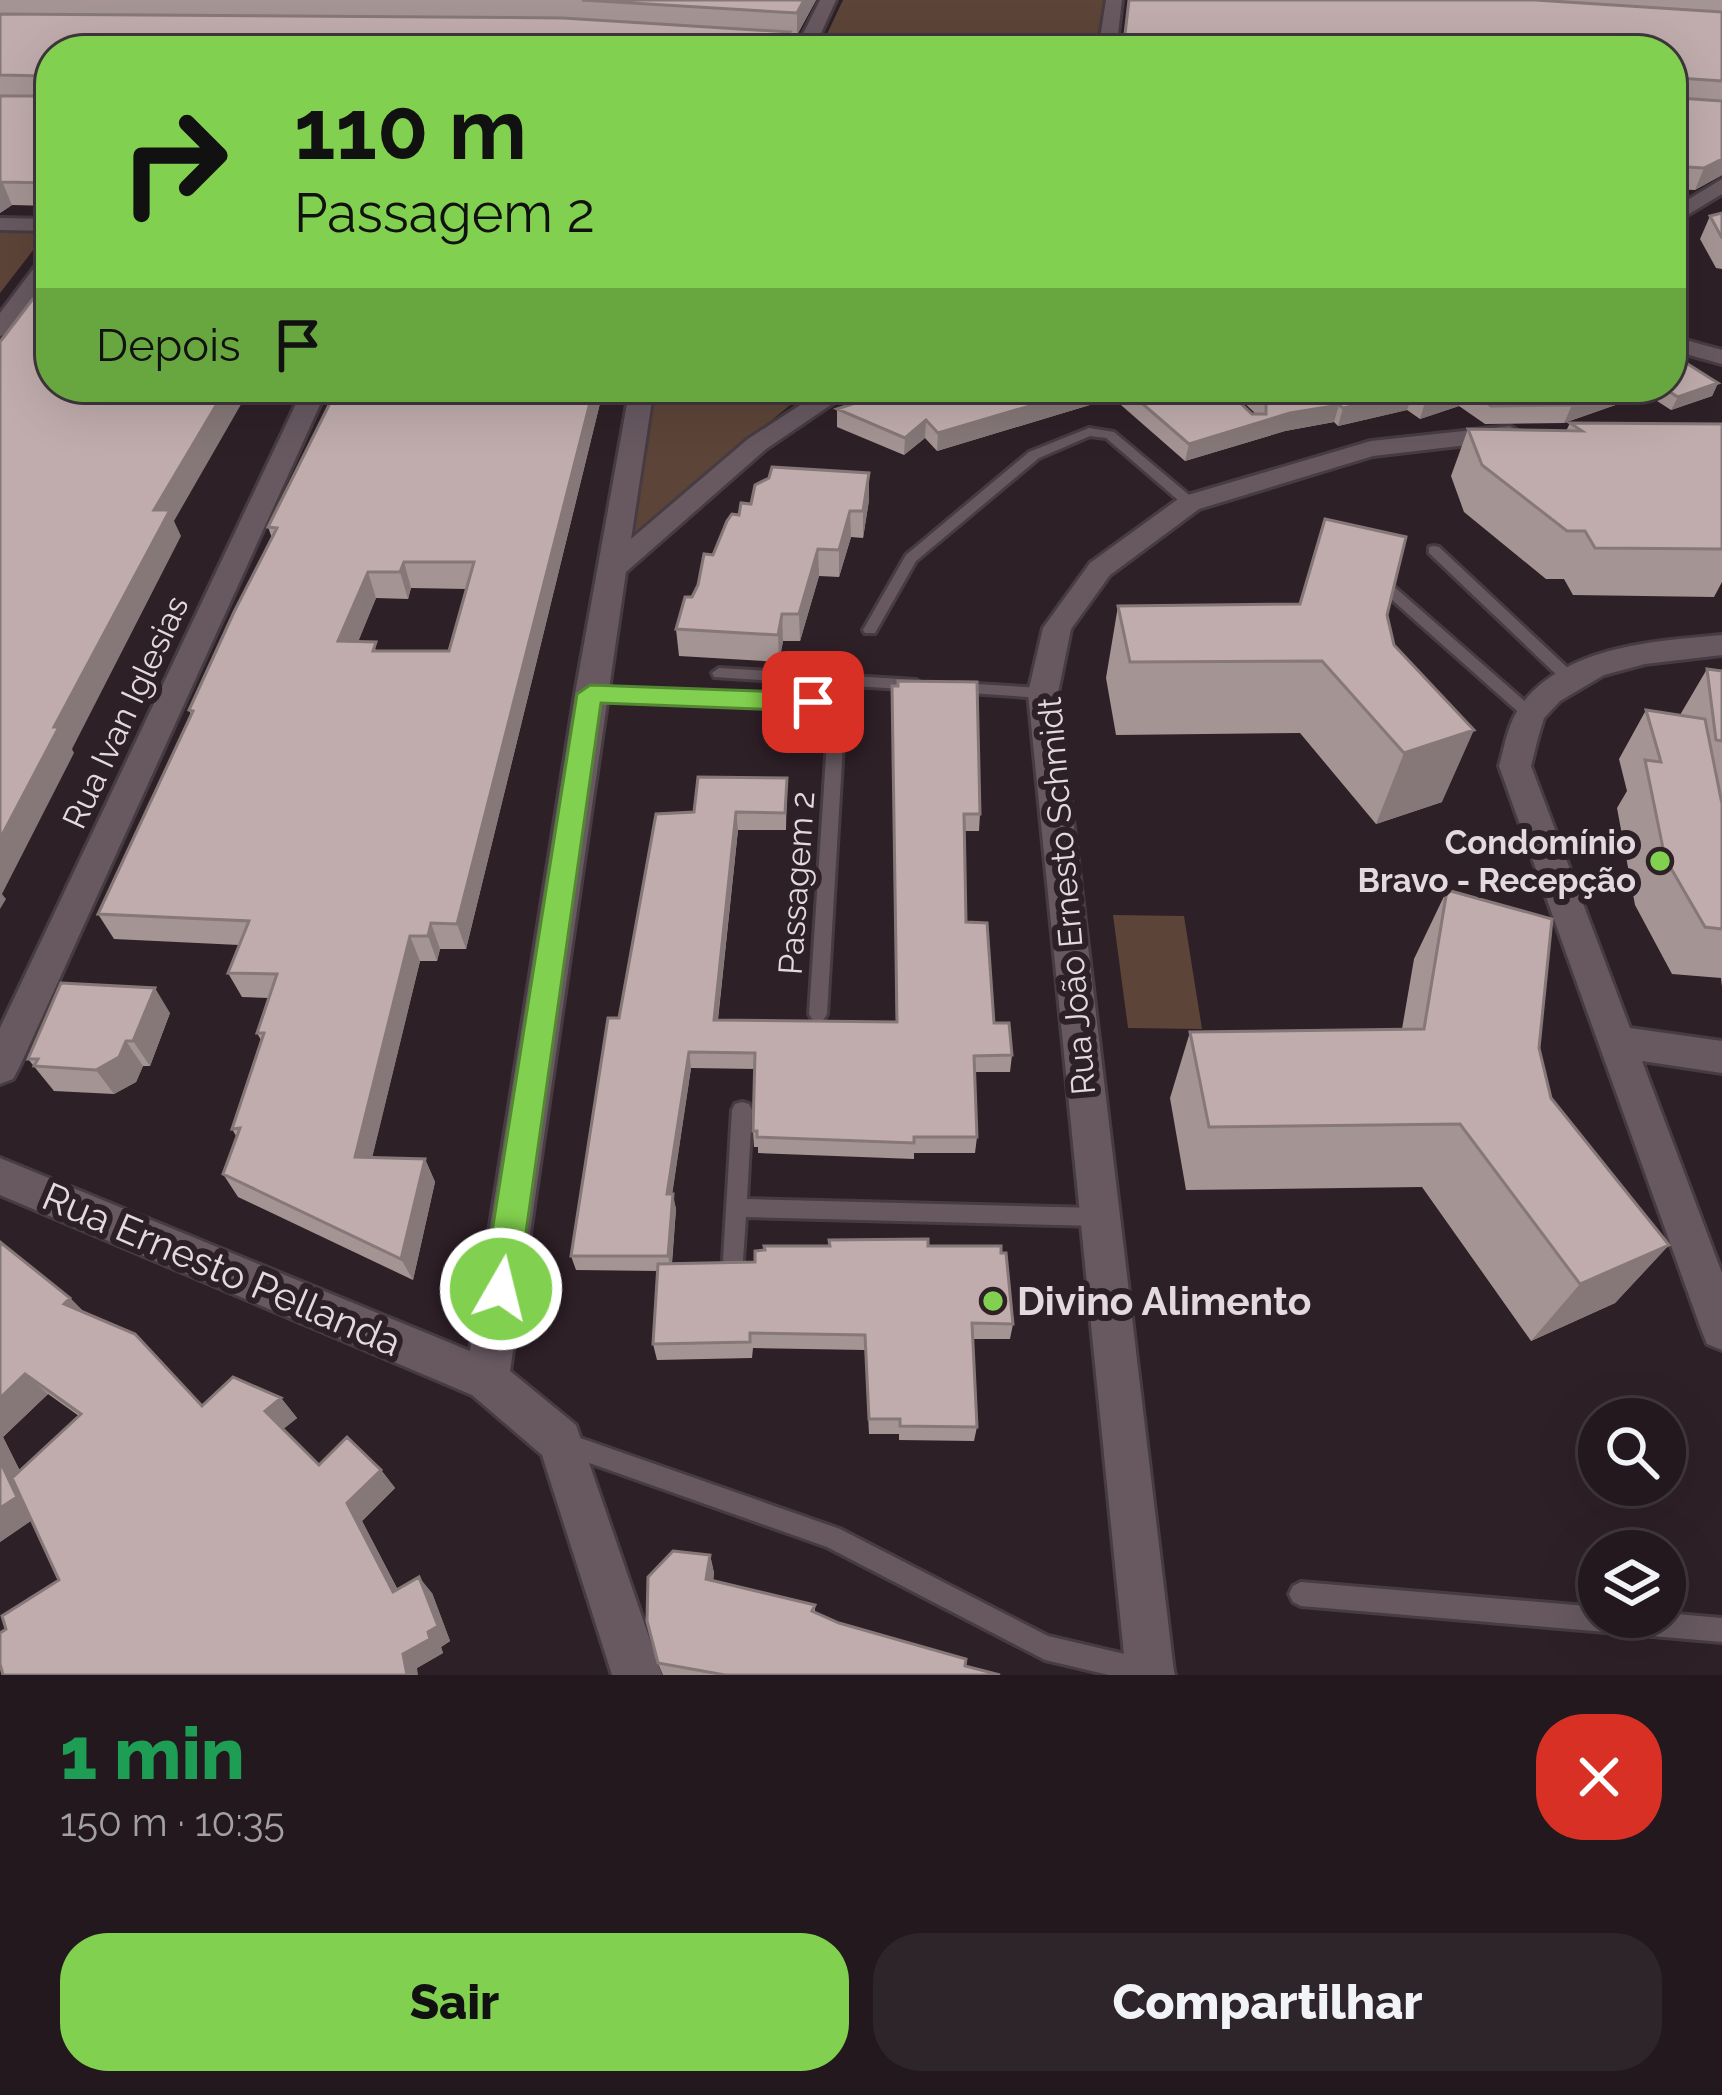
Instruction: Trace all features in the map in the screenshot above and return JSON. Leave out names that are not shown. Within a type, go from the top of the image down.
[{"type":"street","points":[[811,36],[828,0]]},
{"type":"street","points":[[1109,36],[1114,0]]},
{"type":"street","points":[[1686,209],[1722,184]]},
{"type":"street","points":[[1686,201],[1722,204]]},
{"type":"street","points":[[0,224],[36,225]]},
{"type":"street","points":[[0,329],[36,281]]},
{"type":"street","points":[[1686,348],[1722,356]]},
{"type":"street","name":"Rua Ivan Iglesias","points":[[0,1068],[309,402]]},
{"type":"street","points":[[487,1380],[590,694],[640,402]]},
{"type":"street","points":[[613,569],[757,444],[822,402]]},
{"type":"street","name":"Rua João Ernesto Schmidt","points":[[1156,1673],[1097,1217],[1043,693],[1057,628],[1100,569],[1190,503],[1371,449],[1507,434],[1552,434]]},
{"type":"street","points":[[1722,645],[1616,662],[1568,676],[1530,714],[1515,766],[1722,1330]]},
{"type":"street","points":[[1616,662],[1722,674]]},
{"type":"street","points":[[1617,1042],[1722,1058]]},
{"type":"street","name":"Rua Ernesto Pellanda","points":[[0,1176],[487,1380],[560,1441]]},
{"type":"street","points":[[560,1441],[637,1675]]},
{"type":"lane","points":[[870,630],[911,558],[1034,455],[1089,432],[1110,435],[1190,503]]},
{"type":"lane","points":[[1434,550],[1568,676]]},
{"type":"lane","points":[[1373,575],[1530,714]]},
{"type":"lane","points":[[719,673],[927,686]]},
{"type":"lane","points":[[950,687],[1043,693]]},
{"type":"lane","name":"Passagem 2","points":[[590,694],[813,702],[830,714],[836,728],[818,1014]]},
{"type":"lane","points":[[733,1260],[742,1110]]},
{"type":"lane","points":[[736,1208],[1097,1217]]},
{"type":"lane","name":"Rua Ernesto Pellanda","points":[[560,1441],[832,1537],[1045,1648],[1156,1673]]},
{"type":"lane","points":[[1301,1594],[1722,1630]]},
{"type":"shaded area","points":[[843,0],[1104,0],[1098,36],[826,36]]},
{"type":"shaded area","points":[[0,226],[36,227],[36,246],[0,293]]},
{"type":"shaded area","points":[[650,402],[794,402],[629,538]]},
{"type":"shaded area","points":[[1113,915],[1184,916],[1202,1029],[1128,1028]]},
{"type":"building","points":[[582,0],[804,0],[797,13]]},
{"type":"building","points":[[1129,0],[1535,0],[1722,12],[1722,81],[1686,78],[1686,36],[1125,36]]},
{"type":"building","points":[[0,14],[563,18],[790,32],[788,36],[36,36],[36,76],[0,75]]},
{"type":"building","points":[[0,96],[36,96],[36,183],[0,182]]},
{"type":"building","points":[[1686,98],[1722,101],[1722,159],[1704,168],[1686,167]]},
{"type":"building","points":[[1722,213],[1722,238],[1710,216]]},
{"type":"building","points":[[36,296],[36,402],[218,402],[154,510],[170,510],[0,839],[0,342]]},
{"type":"building","points":[[1686,363],[1718,383],[1686,394]]},
{"type":"building","points":[[330,402],[590,402],[457,924],[431,923],[428,936],[410,936],[355,1157],[425,1159],[401,1259],[223,1174],[240,1128],[232,1129],[264,1033],[257,1033],[277,974],[228,973],[249,921],[98,914],[234,612],[277,528],[268,527]],"holes":[[[404,562],[474,562],[449,651],[373,651],[376,642],[338,641],[368,572],[400,572]]]},
{"type":"building","points":[[858,402],[1043,402],[938,433],[926,420],[905,438],[837,409]]},
{"type":"building","points":[[1140,402],[1239,402],[1252,414],[1266,414],[1266,402],[1371,402],[1290,413],[1189,444]]},
{"type":"building","points":[[1485,402],[1581,402],[1572,405],[1491,406]]},
{"type":"building","points":[[1570,423],[1722,424],[1722,549],[1595,548],[1585,531],[1567,531],[1482,465],[1468,429],[1582,431]]},
{"type":"building","points":[[772,467],[869,473],[863,511],[850,511],[839,550],[818,549],[799,614],[782,614],[778,635],[676,629],[685,597],[692,597],[698,585],[704,554],[713,555],[727,521],[732,514],[739,515],[741,503],[751,504],[755,485],[769,478]]},
{"type":"building","points":[[1325,519],[1406,537],[1387,615],[1394,645],[1474,730],[1404,753],[1322,661],[1130,662],[1118,606],[1300,604]]},
{"type":"building","points":[[1707,669],[1722,671],[1722,741],[1716,740]]},
{"type":"building","points":[[898,681],[977,682],[980,814],[964,814],[966,922],[987,923],[994,1023],[1009,1023],[1012,1055],[974,1056],[977,1137],[914,1137],[914,1143],[757,1137],[753,1131],[755,1053],[689,1052],[667,1194],[673,1194],[668,1256],[571,1256],[608,1018],[619,1018],[656,814],[694,812],[698,777],[787,778],[785,813],[736,812],[714,1020],[897,1022],[892,686],[898,686]]},
{"type":"building","points":[[1646,710],[1705,719],[1722,804],[1722,929],[1705,927],[1665,858],[1645,760],[1661,762]]},
{"type":"building","points":[[1447,890],[1552,919],[1539,1048],[1551,1098],[1669,1245],[1580,1284],[1460,1124],[1209,1127],[1190,1032],[1424,1029]]},
{"type":"building","points":[[61,983],[155,988],[133,1041],[126,1041],[119,1057],[96,1070],[34,1066],[38,1059],[28,1059]]},
{"type":"building","points":[[928,1239],[928,1246],[1001,1246],[1001,1253],[1006,1253],[1013,1324],[972,1323],[977,1427],[900,1426],[900,1419],[869,1419],[865,1335],[750,1333],[750,1342],[653,1344],[658,1264],[755,1262],[755,1251],[765,1250],[764,1246]]},
{"type":"building","points":[[0,1242],[70,1298],[64,1304],[135,1334],[202,1406],[233,1377],[281,1398],[265,1411],[319,1465],[347,1437],[381,1470],[347,1503],[393,1592],[419,1577],[438,1626],[428,1632],[430,1639],[403,1654],[407,1675],[3,1675],[0,1633],[6,1629],[2,1616],[59,1580],[12,1478],[81,1414],[25,1374],[0,1398]]},
{"type":"building","points":[[0,1461],[17,1497],[0,1508]]},
{"type":"building","points":[[673,1551],[710,1555],[706,1579],[815,1605],[812,1611],[839,1623],[966,1659],[965,1666],[1000,1675],[725,1675],[658,1663],[647,1621],[648,1577]]},
{"type":"place","name":"Condomínio Bravo - Recepção","points":[[1660,861]]},
{"type":"place","name":"Divino Alimento","points":[[993,1301]]},
{"type":"route","points":[[501,1289],[590,694],[813,702]]}]
